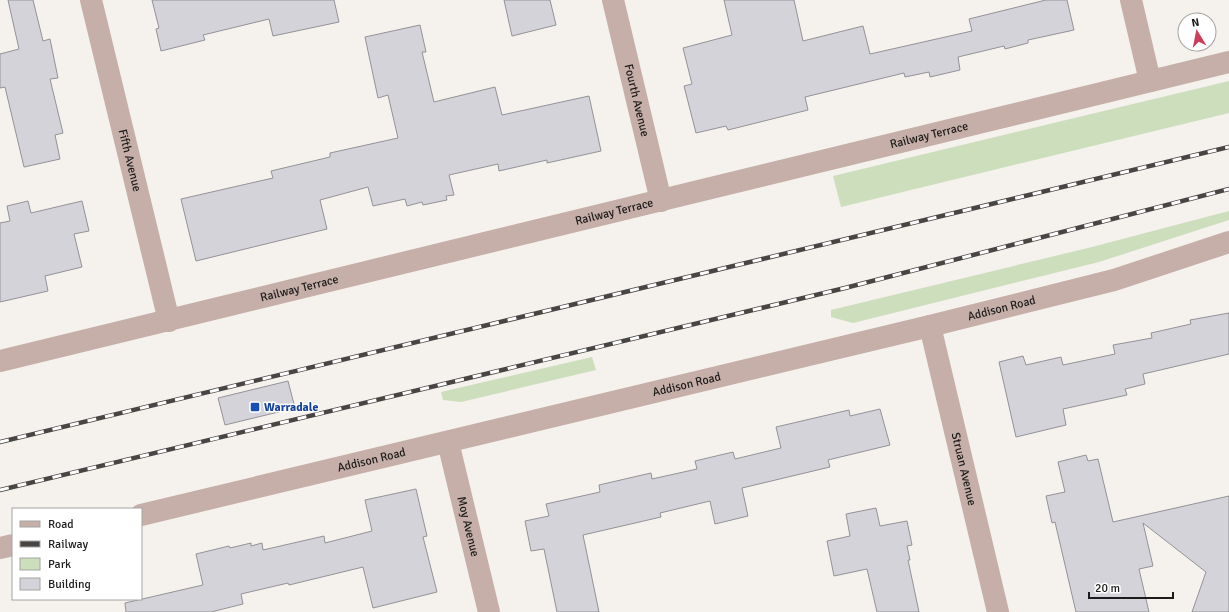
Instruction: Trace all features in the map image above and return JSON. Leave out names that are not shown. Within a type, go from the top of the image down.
[{"type":"street","name":"Fifth Avenue","points":[[91,0],[169,321]]},
{"type":"street","name":"Fourth Avenue","points":[[613,0],[662,201]]},
{"type":"street","points":[[1131,0],[1150,81]]},
{"type":"street","name":"Railway Terrace","points":[[0,361],[1229,62]]},
{"type":"street","name":"Addison Road","points":[[142,515],[930,326],[1114,280],[1229,242]]},
{"type":"street","name":"Struan Avenue","points":[[930,326],[998,612]]},
{"type":"street","name":"Moy Avenue","points":[[448,442],[489,612]]},
{"type":"street","points":[[0,548],[12,545]]},
{"type":"green space","points":[[1229,81],[1229,113],[841,207],[833,176]]},
{"type":"green space","points":[[1229,211],[1229,220],[1099,262],[853,323],[831,317],[831,310],[1088,248]]},
{"type":"green space","points":[[592,357],[596,370],[461,402],[443,400],[441,392]]},
{"type":"building","points":[[8,0],[33,0],[43,41],[50,39],[58,78],[50,79],[63,133],[55,135],[60,159],[24,167],[5,87],[0,88],[0,54],[19,49]]},
{"type":"building","points":[[152,0],[334,0],[339,22],[273,36],[269,19],[203,35],[205,40],[161,51],[156,29],[159,28]]},
{"type":"building","points":[[504,0],[550,0],[556,25],[512,36]]},
{"type":"building","points":[[724,0],[794,0],[803,41],[863,26],[870,54],[972,31],[969,19],[1046,0],[1067,0],[1074,30],[1028,40],[1028,43],[1005,49],[1004,46],[958,57],[960,70],[930,77],[929,72],[905,77],[904,73],[805,97],[808,110],[728,130],[726,126],[696,133],[684,86],[692,84],[683,48],[732,35]]},
{"type":"building","points":[[420,25],[426,52],[422,52],[434,102],[495,87],[502,115],[589,96],[601,151],[547,163],[547,160],[499,171],[498,164],[449,175],[454,195],[446,196],[447,200],[423,205],[422,202],[407,206],[405,199],[373,206],[368,187],[320,200],[327,229],[196,261],[181,199],[273,178],[271,171],[330,157],[330,153],[398,138],[388,95],[378,98],[365,37]]},
{"type":"building","points":[[28,201],[31,213],[82,201],[89,231],[74,234],[82,267],[45,276],[48,291],[0,302],[0,223],[10,221],[7,206]]},
{"type":"building","points":[[1229,313],[1229,354],[1143,374],[1145,384],[1125,389],[1127,395],[1063,409],[1066,425],[1016,437],[999,362],[1023,356],[1026,365],[1061,357],[1063,365],[1115,354],[1113,345],[1152,338],[1151,333],[1191,324],[1190,320]]},
{"type":"building","points":[[288,381],[295,408],[225,425],[218,398]]},
{"type":"building","points":[[880,409],[890,445],[828,460],[830,467],[742,488],[748,516],[715,524],[710,501],[660,513],[661,517],[583,535],[599,612],[557,612],[544,549],[531,551],[525,521],[549,516],[546,504],[600,492],[599,485],[651,473],[652,479],[697,469],[695,461],[733,452],[735,459],[781,448],[776,427],[849,410],[850,416]]},
{"type":"building","points":[[1086,455],[1088,461],[1098,459],[1113,522],[1229,496],[1229,612],[1192,612],[1206,572],[1143,523],[1153,566],[1139,569],[1149,612],[1076,612],[1055,522],[1052,523],[1046,496],[1065,492],[1058,462]]},
{"type":"building","points":[[416,489],[427,536],[423,537],[437,592],[373,608],[363,567],[289,585],[288,583],[241,594],[243,604],[211,612],[126,612],[125,603],[203,585],[196,554],[229,546],[230,548],[251,543],[251,546],[262,543],[263,550],[324,536],[325,543],[372,531],[365,500]]},
{"type":"building","points":[[876,508],[880,526],[907,521],[912,545],[907,546],[910,560],[908,560],[919,612],[877,612],[867,569],[834,576],[827,541],[850,536],[846,514]]},
{"type":"railway","points":[[0,442],[1229,147]]},
{"type":"railway","points":[[0,490],[845,288],[1229,189]]},
{"type":"place","name":"Warradale","points":[[255,407]]}]
